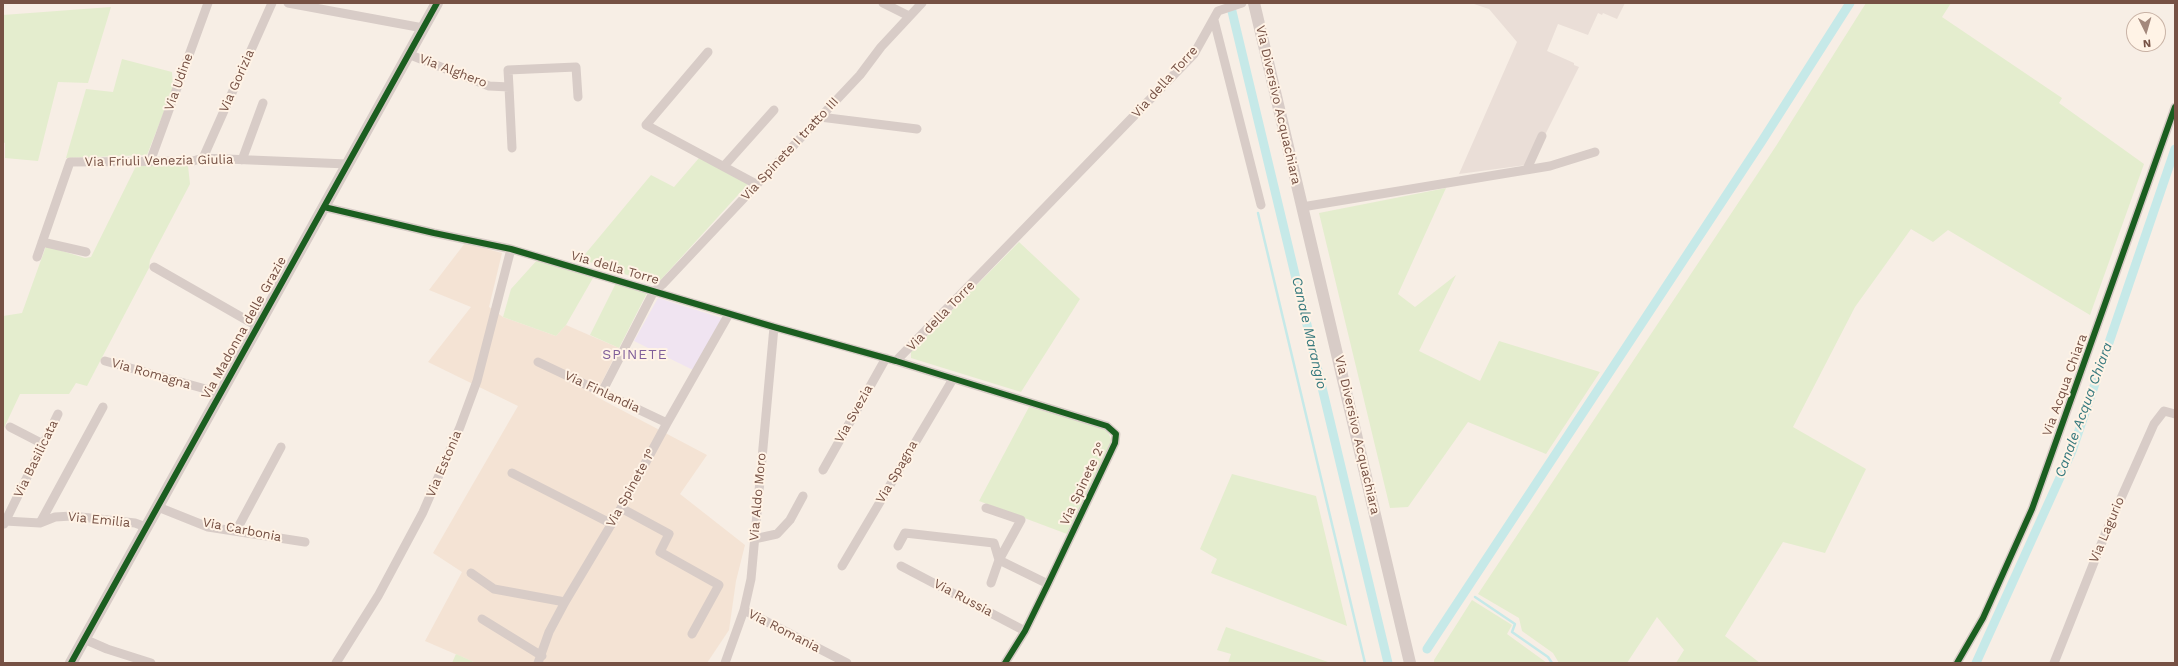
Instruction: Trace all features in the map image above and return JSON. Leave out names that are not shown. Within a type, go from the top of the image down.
[{"type":"street","name":"Via Udine","points":[[150,162],[208,3]]},
{"type":"street","name":"Via Gorizia","points":[[203,158],[272,3]]},
{"type":"street","points":[[288,3],[423,28]]},
{"type":"street","name":"Via Madonna delle Grazie","points":[[71,663],[436,3]]},
{"type":"street","points":[[883,3],[909,16]]},
{"type":"street","name":"Via Spinete I tratto III","points":[[654,291],[663,284],[860,75],[909,16],[922,3]]},
{"type":"street","name":"Via Diversivo Acquachiara","points":[[1254,3],[1410,663]]},
{"type":"street","name":"Via della Torre","points":[[324,207],[434,233],[511,249],[729,314],[896,361],[1194,54],[1218,11],[1241,4]]},
{"type":"street","points":[[1214,20],[1261,205]]},
{"type":"street","points":[[708,52],[646,125],[756,184]]},
{"type":"street","name":"Via Alghero","points":[[408,54],[489,86],[509,87]]},
{"type":"street","points":[[512,148],[508,70],[576,67],[578,97]]},
{"type":"street","points":[[242,160],[263,103]]},
{"type":"street","name":"Via Acqua Chiara","points":[[1957,663],[1983,618],[2032,509],[2175,107]]},
{"type":"street","points":[[724,166],[774,110]]},
{"type":"street","points":[[820,117],[917,129]]},
{"type":"street","points":[[1527,169],[1542,136]]},
{"type":"street","points":[[1302,207],[1550,166],[1595,152]]},
{"type":"street","name":"Via Friuli Venezia Giulia","points":[[37,257],[70,162],[193,161],[203,158],[347,164]]},
{"type":"street","points":[[42,242],[86,252]]},
{"type":"street","name":"Via Estonia","points":[[336,663],[378,596],[423,512],[460,427],[477,382],[511,249]]},
{"type":"street","points":[[154,267],[257,326]]},
{"type":"street","points":[[602,392],[654,291]]},
{"type":"street","name":"Via Spinete 1°","points":[[540,659],[549,632],[565,602],[612,524],[729,314]]},
{"type":"street","name":"Via Aldo Moro","points":[[725,663],[744,610],[751,579],[774,327]]},
{"type":"street","name":"Via Svezia","points":[[823,470],[886,358]]},
{"type":"street","name":"Via Romagna","points":[[105,361],[220,393]]},
{"type":"street","name":"Via Spinete 2°","points":[[896,361],[1107,426],[1116,434],[1115,443],[1048,584],[1024,631],[1005,663]]},
{"type":"street","name":"Via Finlandia","points":[[538,362],[667,423]]},
{"type":"street","name":"Via Spagna","points":[[842,566],[953,379]]},
{"type":"street","points":[[40,523],[104,407]]},
{"type":"street","name":"Via Lagurio","points":[[2054,663],[2106,532],[2154,424],[2164,411],[2174,413]]},
{"type":"street","name":"Via Basilicata","points":[[4,523],[58,414]]},
{"type":"street","points":[[10,427],[42,444]]},
{"type":"street","points":[[236,531],[281,447]]},
{"type":"street","points":[[512,473],[612,524]]},
{"type":"street","points":[[754,539],[777,534],[790,520],[803,496]]},
{"type":"street","name":"Via Carbonia","points":[[158,507],[208,527],[305,542]]},
{"type":"street","points":[[621,508],[669,534],[660,552],[719,585],[692,634]]},
{"type":"street","points":[[986,508],[1021,520],[999,560],[991,583]]},
{"type":"street","name":"Via Emilia","points":[[4,523],[40,523],[55,517],[72,516],[135,523],[146,527]]},
{"type":"street","points":[[898,546],[905,533],[994,543],[999,560],[1048,584]]},
{"type":"street","name":"Via Russia","points":[[901,566],[1024,631]]},
{"type":"street","points":[[471,573],[494,589],[565,602]]},
{"type":"street","name":"Via Romania","points":[[744,610],[847,663]]},
{"type":"street","points":[[482,619],[540,659]]},
{"type":"street","points":[[84,639],[107,649],[151,663]]},
{"type":"shaded area","points":[[1471,3],[1625,3],[1617,19],[1603,13],[1602,15],[1598,13],[1588,35],[1558,24],[1547,51],[1574,63],[1574,65],[1579,67],[1544,137],[1526,165],[1459,174],[1517,42],[1489,9]]},
{"type":"shaded area","points":[[465,243],[502,253],[489,307],[503,317],[556,336],[566,325],[619,348],[595,396],[707,455],[680,494],[745,545],[736,581],[729,630],[707,663],[476,663],[425,641],[462,572],[433,553],[518,406],[428,362],[471,307],[429,290]]},
{"type":"shaded area","points":[[658,298],[722,318],[693,370],[634,341]]},
{"type":"green space","points":[[1866,3],[1951,3],[1942,17],[2062,98],[2059,103],[2144,164],[2090,315],[1948,230],[1933,242],[1911,229],[1855,307],[1793,427],[1866,469],[1825,553],[1783,542],[1725,636],[1760,663],[1676,663],[1684,650],[1657,617],[1627,663],[1559,663],[1553,653],[1522,631],[1519,618],[1478,594],[1776,146]]},
{"type":"green space","points":[[111,7],[88,83],[58,82],[38,161],[5,158],[5,143],[3,142],[3,15]]},
{"type":"green space","points":[[122,59],[172,72],[173,89],[147,155],[66,158],[86,89],[113,92]]},
{"type":"green space","points":[[699,158],[748,184],[656,285],[581,259],[651,175],[674,187]]},
{"type":"green space","points":[[136,166],[188,166],[190,184],[150,260],[149,268],[87,386],[76,383],[69,394],[20,394],[3,430],[3,316],[22,313],[46,246],[85,258],[91,257]]},
{"type":"green space","points":[[1446,188],[1398,294],[1415,307],[1456,275],[1419,351],[1480,381],[1499,341],[1600,372],[1546,454],[1468,422],[1408,507],[1390,508],[1319,213]]},
{"type":"green space","points":[[1019,242],[1080,299],[1021,392],[911,358],[911,352]]},
{"type":"green space","points":[[538,259],[593,278],[566,325],[556,336],[503,317],[511,289]]},
{"type":"green space","points":[[616,283],[647,293],[619,348],[590,335]]},
{"type":"green space","points":[[1029,407],[1106,428],[1112,441],[1067,534],[979,501]]},
{"type":"green space","points":[[1232,474],[1316,496],[1347,626],[1211,573],[1217,559],[1200,549]]},
{"type":"green space","points":[[1472,600],[1512,625],[1507,634],[1547,663],[1434,663],[1434,660]]},
{"type":"green space","points":[[1226,627],[1331,663],[1228,663],[1231,654],[1217,650]]},
{"type":"green space","points":[[456,654],[476,663],[452,663]]},
{"type":"waterway","name":"Canale Marangio","points":[[1230,3],[1388,663]]},
{"type":"waterway","points":[[1427,649],[1762,141],[1850,3]]},
{"type":"waterway","name":"Canale Acqua Chiara","points":[[1976,663],[2072,451],[2175,149]]},
{"type":"waterway","points":[[1258,213],[1365,663]]},
{"type":"waterway","points":[[1475,597],[1515,624],[1512,632],[1548,657],[1552,663]]},
{"type":"cycle path","points":[[71,663],[437,3]]},
{"type":"cycle path","points":[[1957,663],[1983,618],[2032,509],[2175,107]]},
{"type":"cycle path","points":[[324,207],[434,233],[511,249],[774,327],[896,361],[1107,426],[1116,434],[1115,443],[1025,631],[1005,663]]},
{"type":"district","name":"SPINETE","points":[[635,355]]}]
